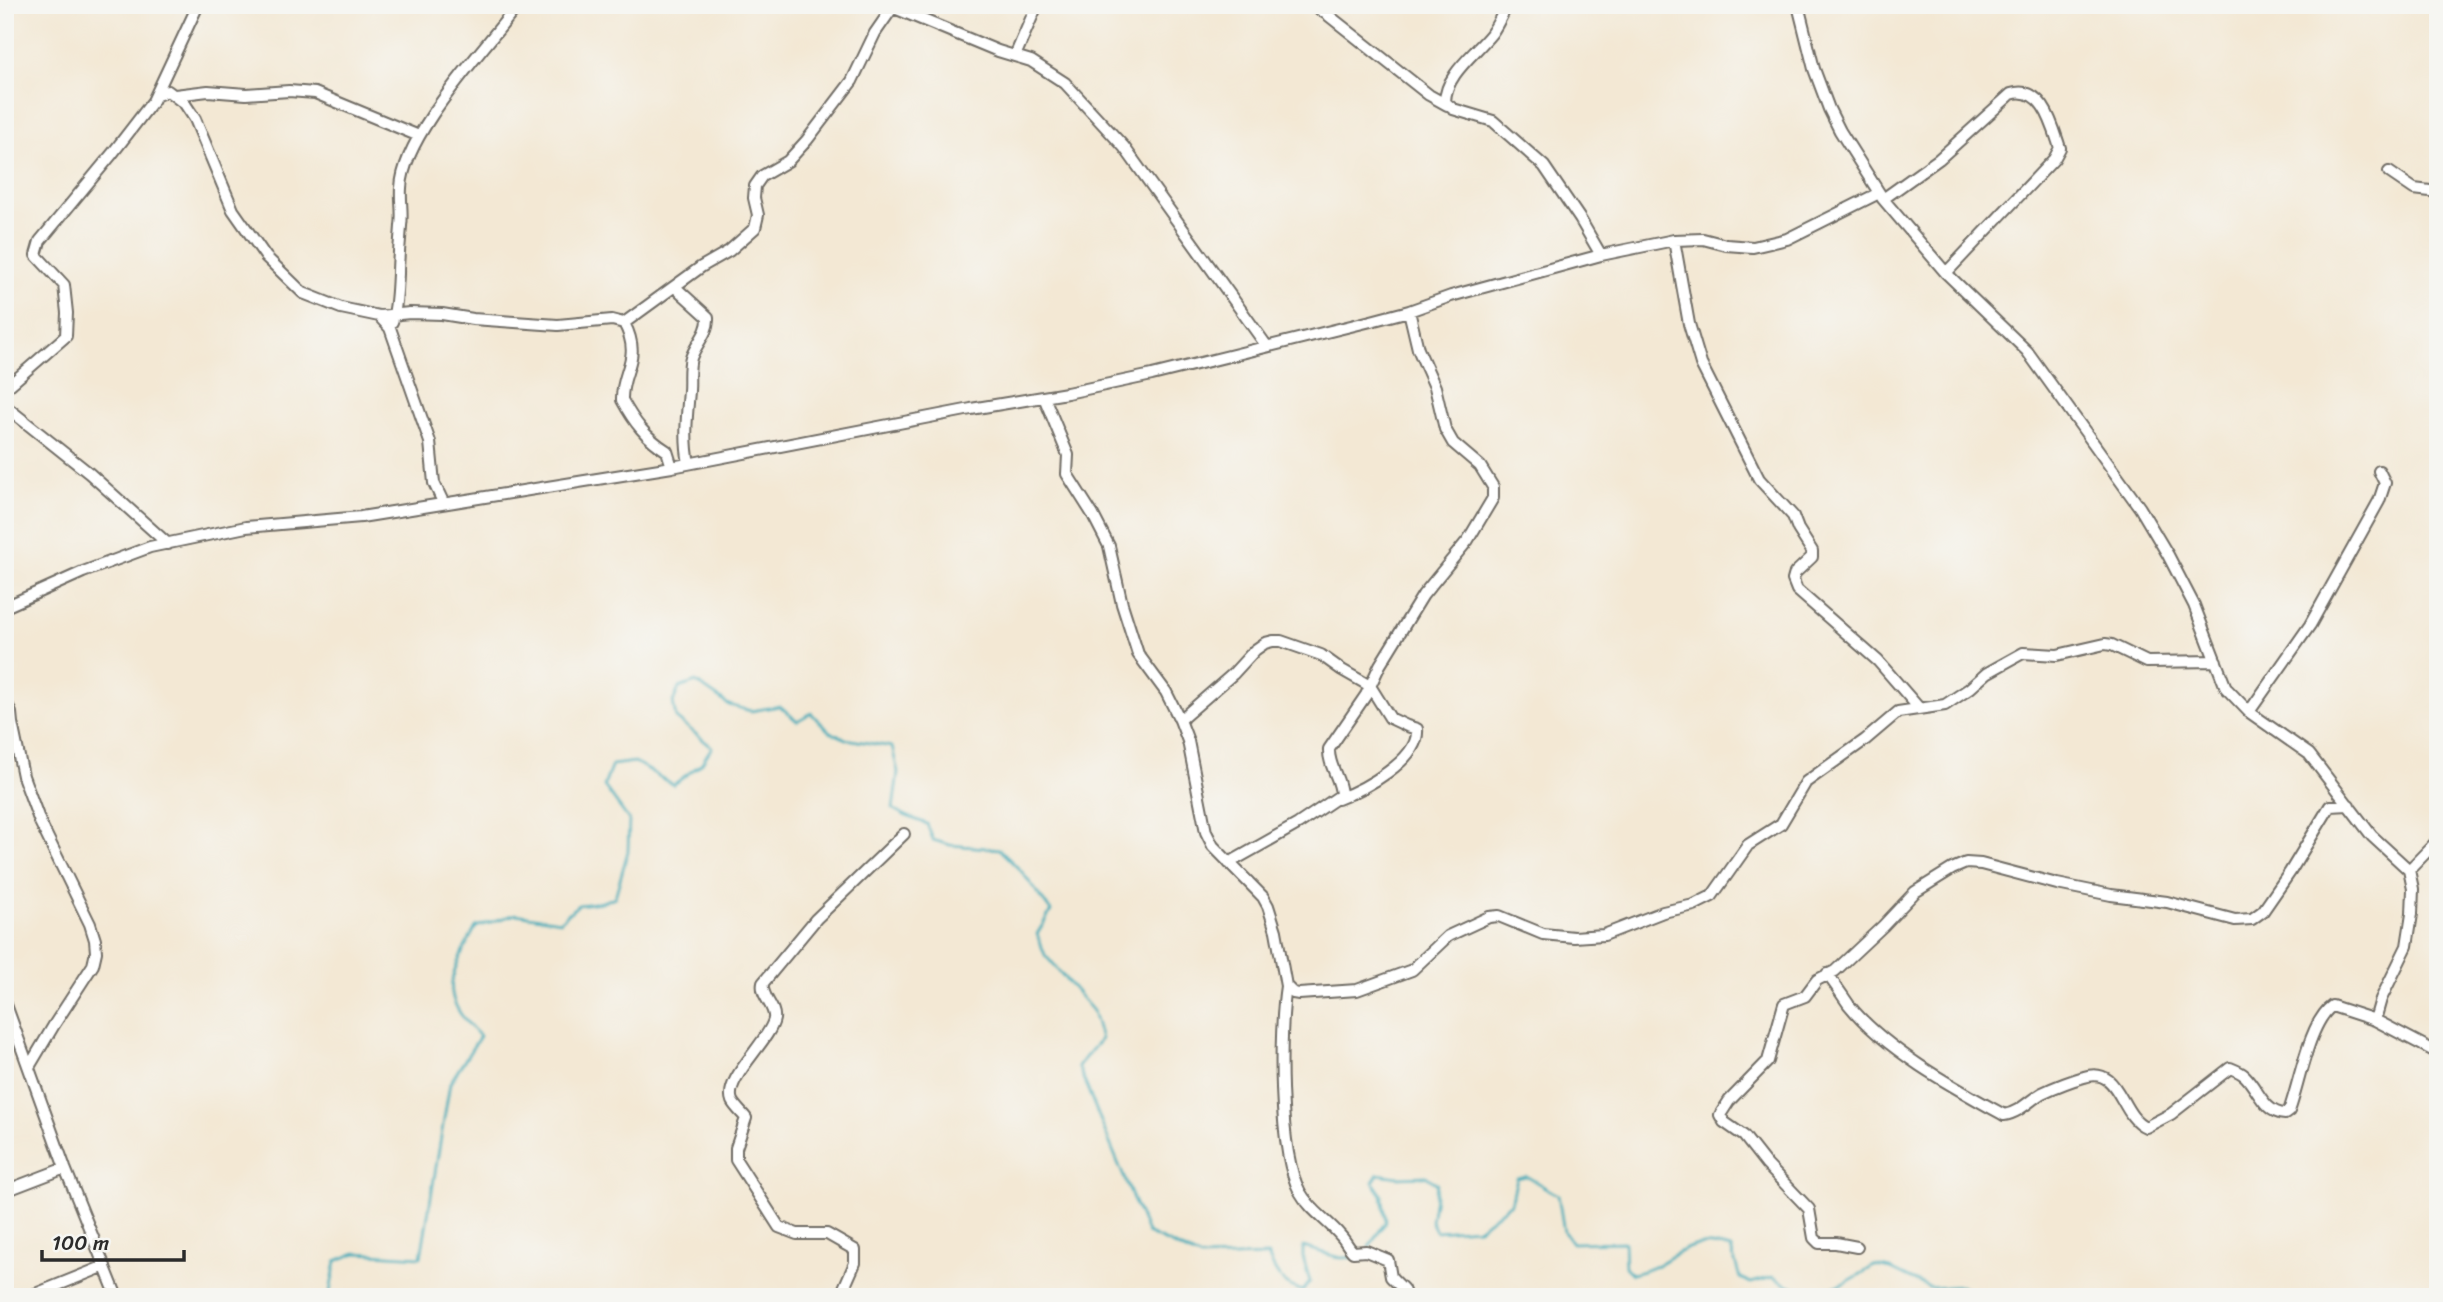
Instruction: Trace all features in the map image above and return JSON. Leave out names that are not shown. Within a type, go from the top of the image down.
[{"type":"street","points":[[5,388],[66,336],[64,285],[36,256],[40,241],[157,95],[198,5]]},
{"type":"street","points":[[390,328],[394,315],[401,188],[408,156],[471,62],[518,5]]},
{"type":"street","points":[[1015,56],[1037,5]]},
{"type":"street","points":[[1313,5],[1429,95],[1453,109],[1493,121],[1544,166],[1601,255]]},
{"type":"street","points":[[1447,105],[1445,97],[1458,70],[1492,33],[1507,5]]},
{"type":"street","points":[[1798,5],[1814,69],[1829,109],[1881,196],[1946,273],[2027,351],[2140,508],[2194,606],[2226,688],[2249,712],[2309,754],[2372,836],[2409,870],[2413,889],[2407,946],[2381,999],[2375,1020]]},
{"type":"street","points":[[175,94],[195,119],[233,210],[266,257],[303,293],[341,308],[379,316],[442,314],[558,325],[612,320],[624,323],[729,251],[755,228],[758,215],[754,198],[755,186],[762,176],[788,160],[807,140],[852,81],[890,6],[1042,67],[1065,83],[1124,148],[1198,248],[1208,268],[1240,313],[1266,345]]},
{"type":"street","points":[[157,95],[164,91],[175,94],[208,91],[246,94],[289,91],[315,93],[419,136]]},
{"type":"street","points":[[5,607],[83,572],[150,547],[246,527],[360,517],[672,467],[1152,376],[1266,345],[1409,311],[1451,296],[1601,255],[1674,240],[1703,239],[1726,245],[1754,247],[1772,244],[1881,196],[1939,159],[2011,94],[2025,93],[2040,102],[2049,114],[2060,148],[2054,159],[1946,273]]},
{"type":"street","points":[[2389,172],[2414,189],[2438,192]]},
{"type":"street","points":[[1674,240],[1689,324],[1701,364],[1759,479],[1793,516],[1812,551],[1812,557],[1795,573],[1793,580],[1797,590],[1878,661],[1918,707]]},
{"type":"street","points":[[675,287],[708,317],[709,325],[689,366],[689,463]]},
{"type":"street","points":[[1338,799],[1342,792],[1332,768],[1329,749],[1370,686],[1423,595],[1468,540],[1493,498],[1493,487],[1480,466],[1453,443],[1445,429],[1435,387],[1418,349],[1409,311]]},
{"type":"street","points":[[379,316],[390,328],[430,442],[434,483],[443,502]]},
{"type":"street","points":[[624,323],[629,333],[632,352],[622,400],[632,419],[647,437],[667,451],[672,467]]},
{"type":"street","points":[[1044,397],[1068,455],[1067,474],[1109,546],[1122,604],[1138,654],[1166,692],[1180,719],[1188,741],[1206,832],[1213,846],[1263,897],[1268,906],[1276,931],[1286,986],[1282,1013],[1283,1111],[1292,1172],[1301,1193],[1317,1214],[1340,1234],[1353,1252],[1366,1251],[1388,1260],[1391,1277],[1404,1289],[1406,1297]]},
{"type":"street","points":[[5,405],[168,544]]},
{"type":"street","points":[[2249,712],[2309,625],[2379,500],[2385,483],[2379,471]]},
{"type":"street","points":[[1180,719],[1233,674],[1255,650],[1273,640],[1321,655],[1370,686],[1390,718],[1418,729],[1415,744],[1396,765],[1361,790],[1338,799],[1229,863]]},
{"type":"street","points":[[1286,986],[1293,993],[1299,994],[1357,990],[1412,970],[1448,936],[1489,917],[1499,916],[1543,934],[1574,937],[1604,935],[1663,912],[1694,905],[1712,896],[1748,845],[1774,831],[1781,824],[1806,782],[1865,740],[1898,712],[1945,705],[1969,690],[1987,673],[2023,653],[2057,655],[2105,644],[2147,662],[2216,661]]},
{"type":"street","points":[[5,699],[11,713],[9,725],[23,776],[40,822],[90,924],[96,952],[89,972],[29,1067]]},
{"type":"street","points":[[1857,1247],[1836,1242],[1819,1242],[1814,1238],[1809,1209],[1766,1164],[1744,1136],[1724,1122],[1720,1115],[1728,1101],[1768,1062],[1784,1004],[1805,996],[1817,980],[1835,971],[1915,892],[1966,863],[1981,864],[2111,895],[2167,902],[2235,920],[2252,919],[2263,911],[2290,872],[2330,806],[2349,805]]},
{"type":"street","points":[[840,1297],[855,1263],[855,1250],[827,1234],[789,1232],[779,1227],[771,1218],[736,1160],[736,1148],[746,1118],[732,1101],[731,1094],[744,1064],[768,1033],[774,1019],[762,989],[763,983],[816,919],[904,834]]},
{"type":"street","points":[[2409,870],[2438,840]]},
{"type":"street","points":[[1828,974],[1850,1007],[1874,1030],[1940,1079],[2004,1115],[2012,1114],[2043,1093],[2095,1074],[2113,1083],[2137,1124],[2146,1127],[2171,1114],[2230,1068],[2244,1074],[2268,1107],[2278,1114],[2285,1114],[2293,1101],[2302,1065],[2323,1012],[2332,1006],[2375,1020],[2438,1053]]},
{"type":"street","points":[[5,1002],[65,1168],[117,1297]]},
{"type":"street","points":[[5,1191],[65,1168]]},
{"type":"street","points":[[28,1297],[105,1266]]},
{"type":"waterway","points":[[329,1297],[336,1261],[356,1253],[421,1257],[450,1083],[480,1036],[457,1008],[452,995],[454,971],[476,927],[516,914],[560,921],[578,905],[602,902],[615,897],[628,851],[629,820],[604,786],[612,765],[635,762],[673,785],[701,764],[712,747],[676,718],[673,702],[679,688],[696,682],[729,705],[751,711],[780,706],[797,721],[811,713],[830,732],[846,739],[892,747],[898,772],[893,809],[927,824],[933,840],[950,845],[999,849],[1022,872],[1051,911],[1037,934],[1045,955],[1093,1011],[1101,1039],[1078,1066],[1147,1233],[1201,1258],[1268,1256],[1281,1278],[1290,1286],[1303,1291],[1310,1282],[1303,1247],[1341,1258],[1363,1255]]},
{"type":"waterway","points":[[1369,1247],[1386,1221],[1382,1195],[1373,1182],[1378,1174],[1398,1177],[1426,1176],[1437,1184],[1431,1221],[1436,1231],[1479,1228],[1511,1203],[1517,1178],[1526,1176],[1558,1195],[1564,1232],[1572,1243],[1624,1242],[1625,1267],[1632,1274],[1646,1270],[1688,1248],[1714,1245],[1731,1249],[1740,1278],[1751,1283],[1773,1277],[1800,1289],[1825,1289],[1849,1281],[1874,1266],[1891,1269],[1930,1288],[1961,1286],[1979,1297]]},
{"type":"waterway","points":[[2405,1297],[2414,1292],[2427,1297]]}]
